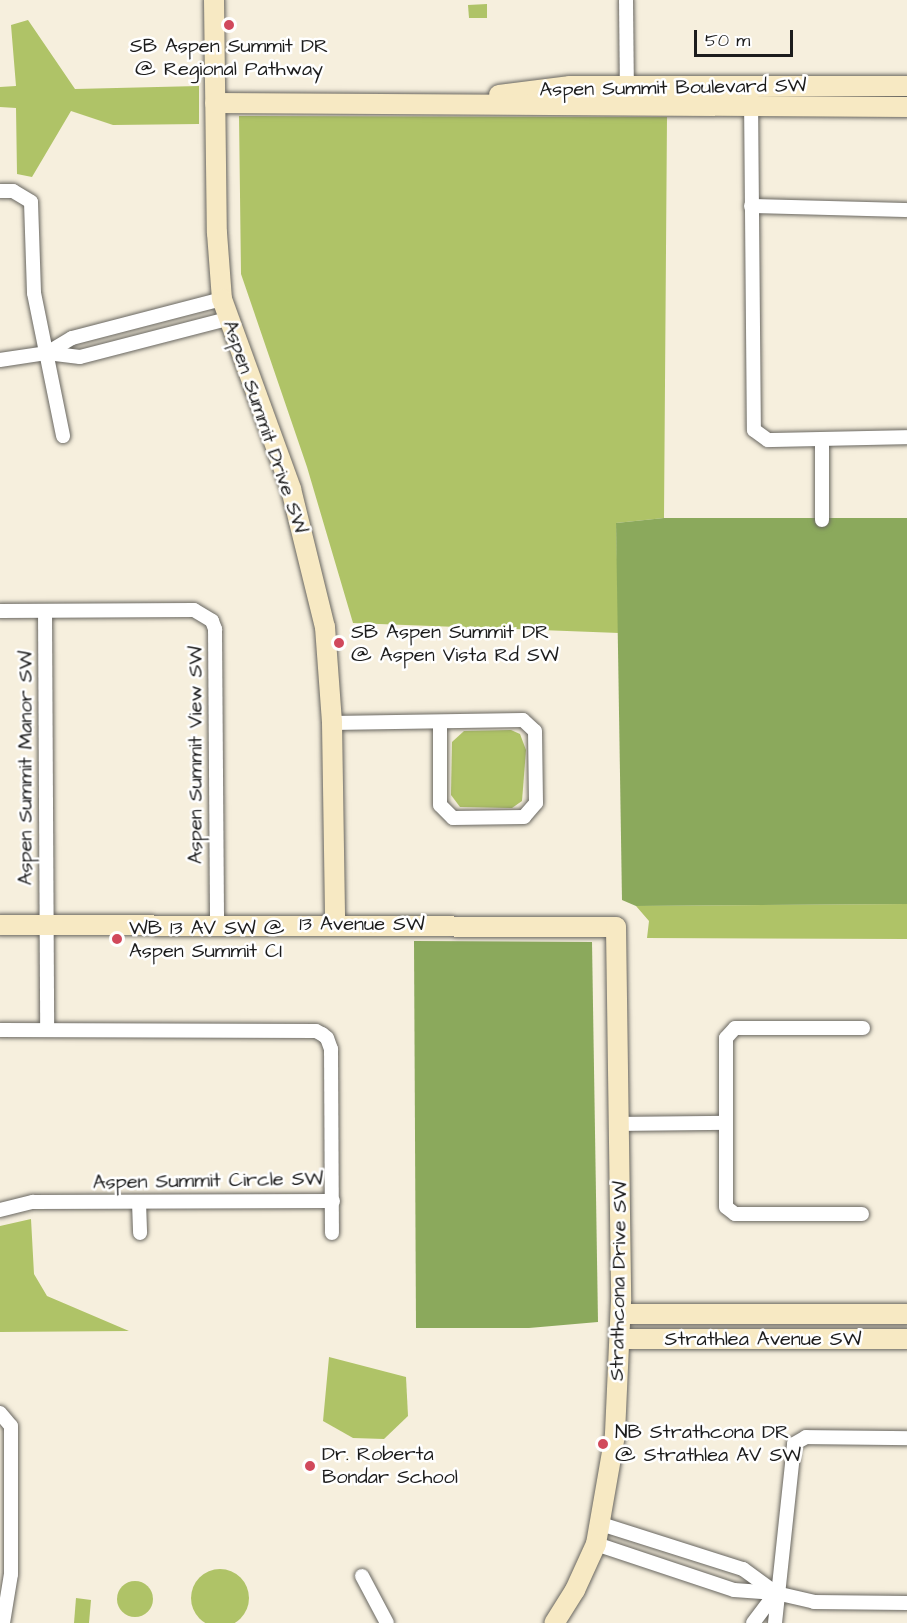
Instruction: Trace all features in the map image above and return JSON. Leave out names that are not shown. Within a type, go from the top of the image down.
[{"type":"street","name":"Aspen Summit Drive SW","points":[[213,0],[222,299],[227,319],[291,489],[315,577],[325,627],[332,723],[335,924]]},
{"type":"street","points":[[626,0],[627,107]]},
{"type":"street","name":"Aspen Summit Boulevard SW","points":[[440,102],[570,86],[907,86]]},
{"type":"street","points":[[752,86],[754,429],[768,440],[822,441],[907,437]]},
{"type":"street","name":"Aspen Summit Boulevard SW","points":[[215,103],[440,102],[627,107],[907,106]]},
{"type":"street","points":[[0,191],[13,191],[31,202],[34,293],[63,436]]},
{"type":"street","points":[[751,206],[907,210]]},
{"type":"street","points":[[47,353],[72,338],[222,299]]},
{"type":"street","points":[[0,360],[47,353],[80,357],[227,319]]},
{"type":"street","points":[[822,441],[822,520]]},
{"type":"street","name":"Aspen Summit View SW","points":[[0,611],[194,610],[212,621],[215,629],[217,924]]},
{"type":"street","name":"Aspen Summit Manor SW","points":[[45,611],[46,924]]},
{"type":"street","points":[[332,723],[522,720],[535,731],[536,803],[524,817],[453,818],[440,805],[440,722]]},
{"type":"street","points":[[46,924],[47,1030]]},
{"type":"street","name":"13 Avenue SW","points":[[0,925],[335,924],[616,927]]},
{"type":"street","name":"Strathcona Drive SW","points":[[554,1623],[575,1590],[596,1544],[615,1435],[621,1314],[621,1124],[616,927]]},
{"type":"street","points":[[862,1214],[735,1214],[726,1207],[725,1123],[726,1038],[735,1029],[863,1028]]},
{"type":"street","name":"Aspen Summit Circle SW","points":[[0,1030],[316,1031],[327,1038],[331,1049],[333,1201],[33,1202],[0,1210]]},
{"type":"street","points":[[621,1124],[725,1123]]},
{"type":"street","points":[[332,1233],[333,1201]]},
{"type":"street","points":[[139,1202],[140,1233]]},
{"type":"street","name":"Strathlea Avenue SW","points":[[621,1314],[907,1314]]},
{"type":"street","name":"Strathlea Avenue SW","points":[[620,1339],[907,1339]]},
{"type":"street","points":[[0,1413],[11,1426],[11,1574],[2,1618]]},
{"type":"street","points":[[775,1623],[776,1593],[794,1444],[806,1437],[907,1438]]},
{"type":"street","points":[[601,1524],[743,1569],[776,1593]]},
{"type":"street","points":[[596,1544],[734,1590],[776,1593],[814,1602],[907,1603]]},
{"type":"street","points":[[362,1576],[387,1623]]},
{"type":"street","points":[[753,1623],[776,1593]]},
{"type":"green space","points":[[487,4],[487,18],[469,18],[468,5]]},
{"type":"green space","points":[[28,20],[75,89],[199,86],[199,124],[113,125],[71,111],[32,177],[17,174],[16,108],[0,107],[0,87],[16,86],[11,25]]},
{"type":"green space","points":[[239,116],[667,117],[664,518],[616,523],[619,633],[353,623],[307,467],[241,274]]},
{"type":"green space","points":[[664,518],[907,518],[907,904],[636,906],[622,900],[616,523]]},
{"type":"green space","points":[[511,730],[520,734],[526,750],[522,801],[512,808],[460,807],[451,795],[452,742],[464,731]]},
{"type":"green space","points":[[907,904],[907,939],[647,938],[649,921],[636,906]]},
{"type":"green space","points":[[414,941],[592,942],[598,1322],[529,1328],[416,1328]]},
{"type":"green space","points":[[31,1219],[34,1274],[47,1296],[129,1331],[0,1332],[0,1226]]},
{"type":"green space","points":[[329,1357],[406,1377],[408,1416],[384,1439],[353,1438],[323,1421]]},
{"type":"green space","points":[[220,1569],[231,1571],[244,1582],[249,1598],[247,1609],[236,1622],[220,1627],[209,1625],[196,1614],[191,1598],[193,1587],[204,1574]]},
{"type":"green space","points":[[135,1581],[148,1586],[153,1599],[148,1612],[135,1617],[122,1612],[117,1599],[122,1586]]},
{"type":"green space","points":[[76,1598],[91,1600],[89,1623],[74,1623]]},
{"type":"place","name":"SB Aspen Summit DR @ Regional Pathway","points":[[229,25]]},
{"type":"place","name":"SB Aspen Summit DR @ Aspen Vista Rd SW","points":[[339,643]]},
{"type":"place","name":"WB 13 AV SW @ Aspen Summit CI","points":[[117,939]]},
{"type":"place","name":"NB Strathcona DR @ Strathlea AV SW","points":[[603,1444]]},
{"type":"place","name":"Dr. Roberta Bondar School","points":[[310,1466]]}]
